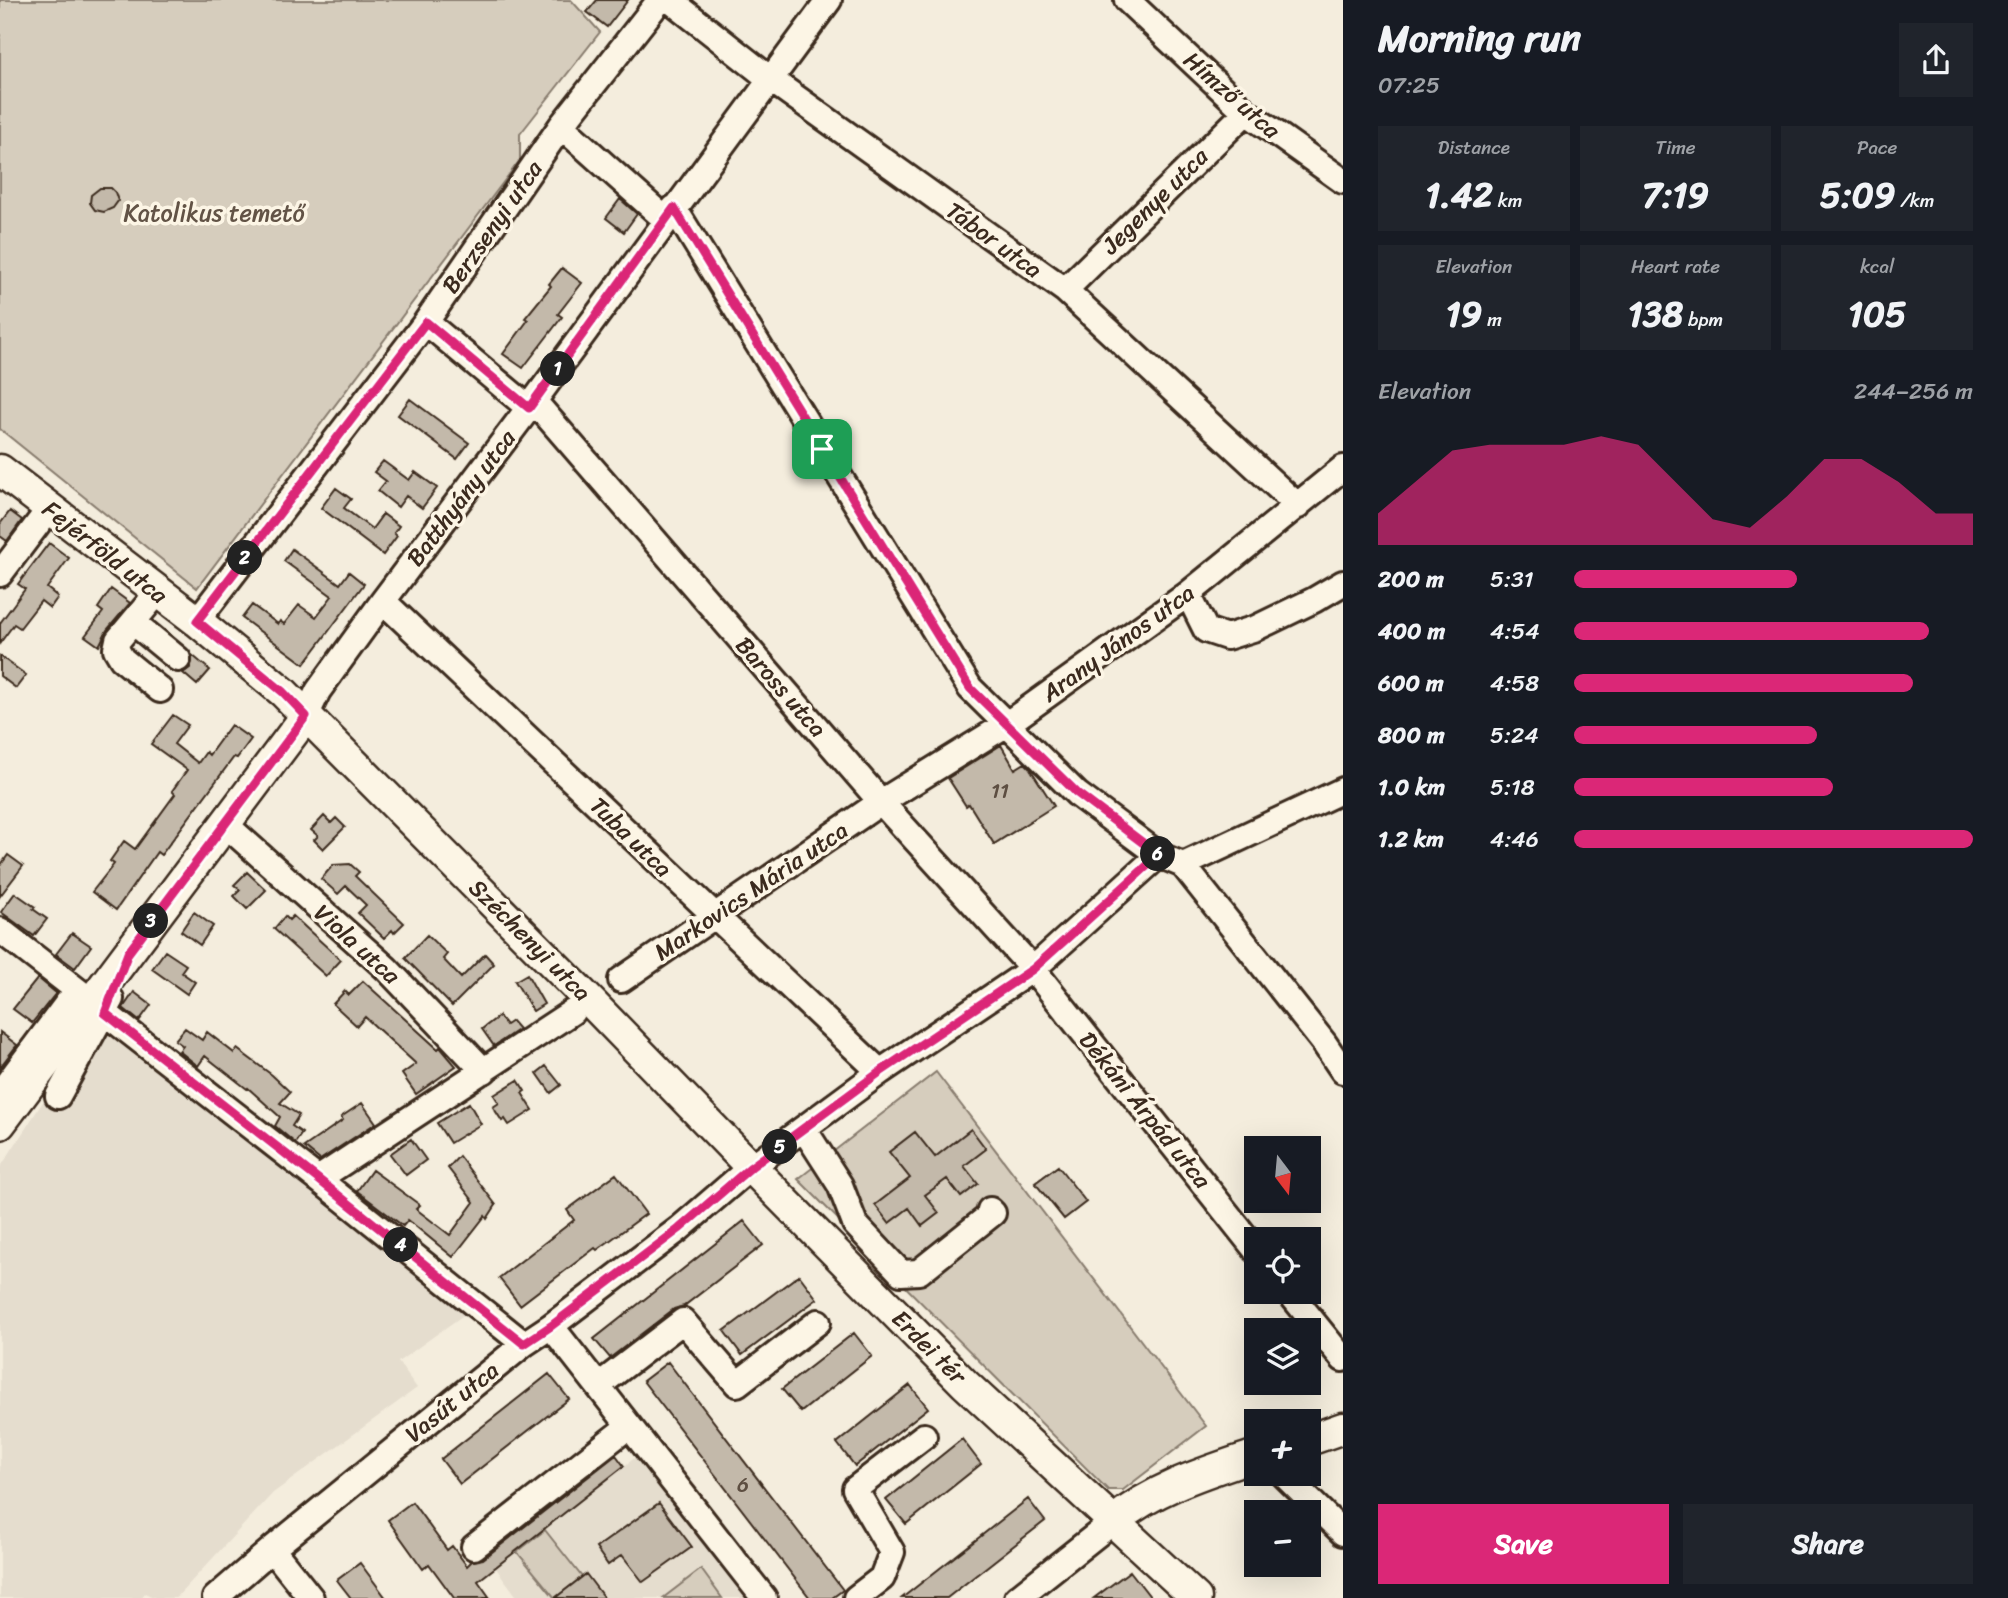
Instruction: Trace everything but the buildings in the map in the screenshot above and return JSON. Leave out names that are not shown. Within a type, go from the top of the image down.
[{"type":"main road","name":"Fejérföld utca","points":[[0,470],[197,621],[283,692],[306,716]]},
{"type":"main road","name":"Széchenyi utca","points":[[306,716],[751,1167]]},
{"type":"main road","name":"Batthyány utca","points":[[0,1124],[306,716]]},
{"type":"main road","name":"Batthyány utca","points":[[270,762],[294,748],[338,747]]},
{"type":"main road","name":"Erdei tér","points":[[751,1167],[965,1384],[1114,1521]]},
{"type":"main road","points":[[1321,1436],[1343,1429]]},
{"type":"main road","points":[[1196,1598],[1114,1521],[1154,1493],[1244,1459]]},
{"type":"street","name":"Berzsenyi utca","points":[[197,621],[426,322],[561,127],[660,0]]},
{"type":"street","name":"Tábor utca","points":[[670,0],[770,79],[1065,290],[1298,506]]},
{"type":"street","name":"Batthyány utca","points":[[306,716],[318,691],[383,601],[829,0]]},
{"type":"street","name":"Hímző utca","points":[[1127,0],[1246,113],[1343,181]]},
{"type":"street","name":"Jegenye utca","points":[[1065,290],[1246,113]]},
{"type":"street","points":[[561,127],[670,214],[970,688],[1077,793],[1159,855],[1183,865],[1343,1070]]},
{"type":"street","name":"Baross utca","points":[[426,322],[531,405],[881,802],[1033,969]]},
{"type":"street","name":"Arany János utca","points":[[881,802],[1007,724],[1188,594],[1343,468]]},
{"type":"street","points":[[0,574],[49,509]]},
{"type":"street","points":[[1188,594],[1206,630],[1227,637],[1256,628],[1343,583]]},
{"type":"street","points":[[158,593],[117,642],[117,653],[160,690]]},
{"type":"street","name":"Tuba utca","points":[[383,601],[880,1072]]},
{"type":"street","points":[[133,622],[178,659]]},
{"type":"street","points":[[1183,865],[1343,790]]},
{"type":"street","name":"Markovics Mária utca","points":[[621,980],[881,802]]},
{"type":"street","name":"Viola utca","points":[[224,823],[387,969],[484,1071]]},
{"type":"street","name":"Vasút utca","points":[[215,1598],[524,1344],[679,1229],[751,1167],[880,1072],[1033,969],[1159,855]]},
{"type":"street","points":[[0,930],[524,1344]]},
{"type":"street","name":"Dékáni Árpád utca","points":[[1033,969],[1244,1235]]},
{"type":"street","points":[[0,1093],[91,1002]]},
{"type":"street","points":[[58,1096],[91,1002]]},
{"type":"street","points":[[318,1179],[572,1012]]},
{"type":"street","points":[[804,1129],[840,1185],[855,1224],[901,1273],[919,1272],[993,1213],[990,1210]]},
{"type":"street","points":[[1299,1304],[1343,1359]]},
{"type":"street","points":[[598,1386],[683,1321],[737,1384],[818,1322]]},
{"type":"street","points":[[551,1326],[764,1598]]},
{"type":"street","points":[[474,1547],[629,1426]]},
{"type":"street","points":[[856,1598],[882,1577],[892,1552],[855,1489],[924,1436]]},
{"type":"street","points":[[1295,1486],[1343,1533]]},
{"type":"street","points":[[1017,1598],[1114,1521]]},
{"type":"street","points":[[272,1549],[311,1598]]},
{"type":"shaded area","points":[[110,1033],[469,1311],[398,1362],[417,1388],[273,1493],[176,1598],[155,1598],[145,1593],[141,1598],[0,1598],[0,1168],[48,1094],[61,1101]]},
{"type":"shaded area","points":[[641,1453],[755,1598],[518,1598],[495,1567]]},
{"type":"green space","name":"Katolikus temető","points":[[0,0],[571,0],[600,32],[520,134],[520,160],[197,588],[0,429]]},
{"type":"green space","points":[[936,1072],[1206,1426],[1123,1490],[1108,1490],[798,1179]]},
{"type":"green space","points":[[545,1530],[582,1577],[555,1598],[517,1552]]},
{"type":"green space","points":[[701,1569],[722,1598],[663,1598]]},
{"type":"route","points":[[674,208],[822,449],[970,688],[1077,793],[1159,855],[1033,969],[880,1072],[751,1167],[679,1229],[524,1344],[105,1013],[128,953],[306,716],[283,692],[197,621],[426,322],[529,408],[674,208]]}]
